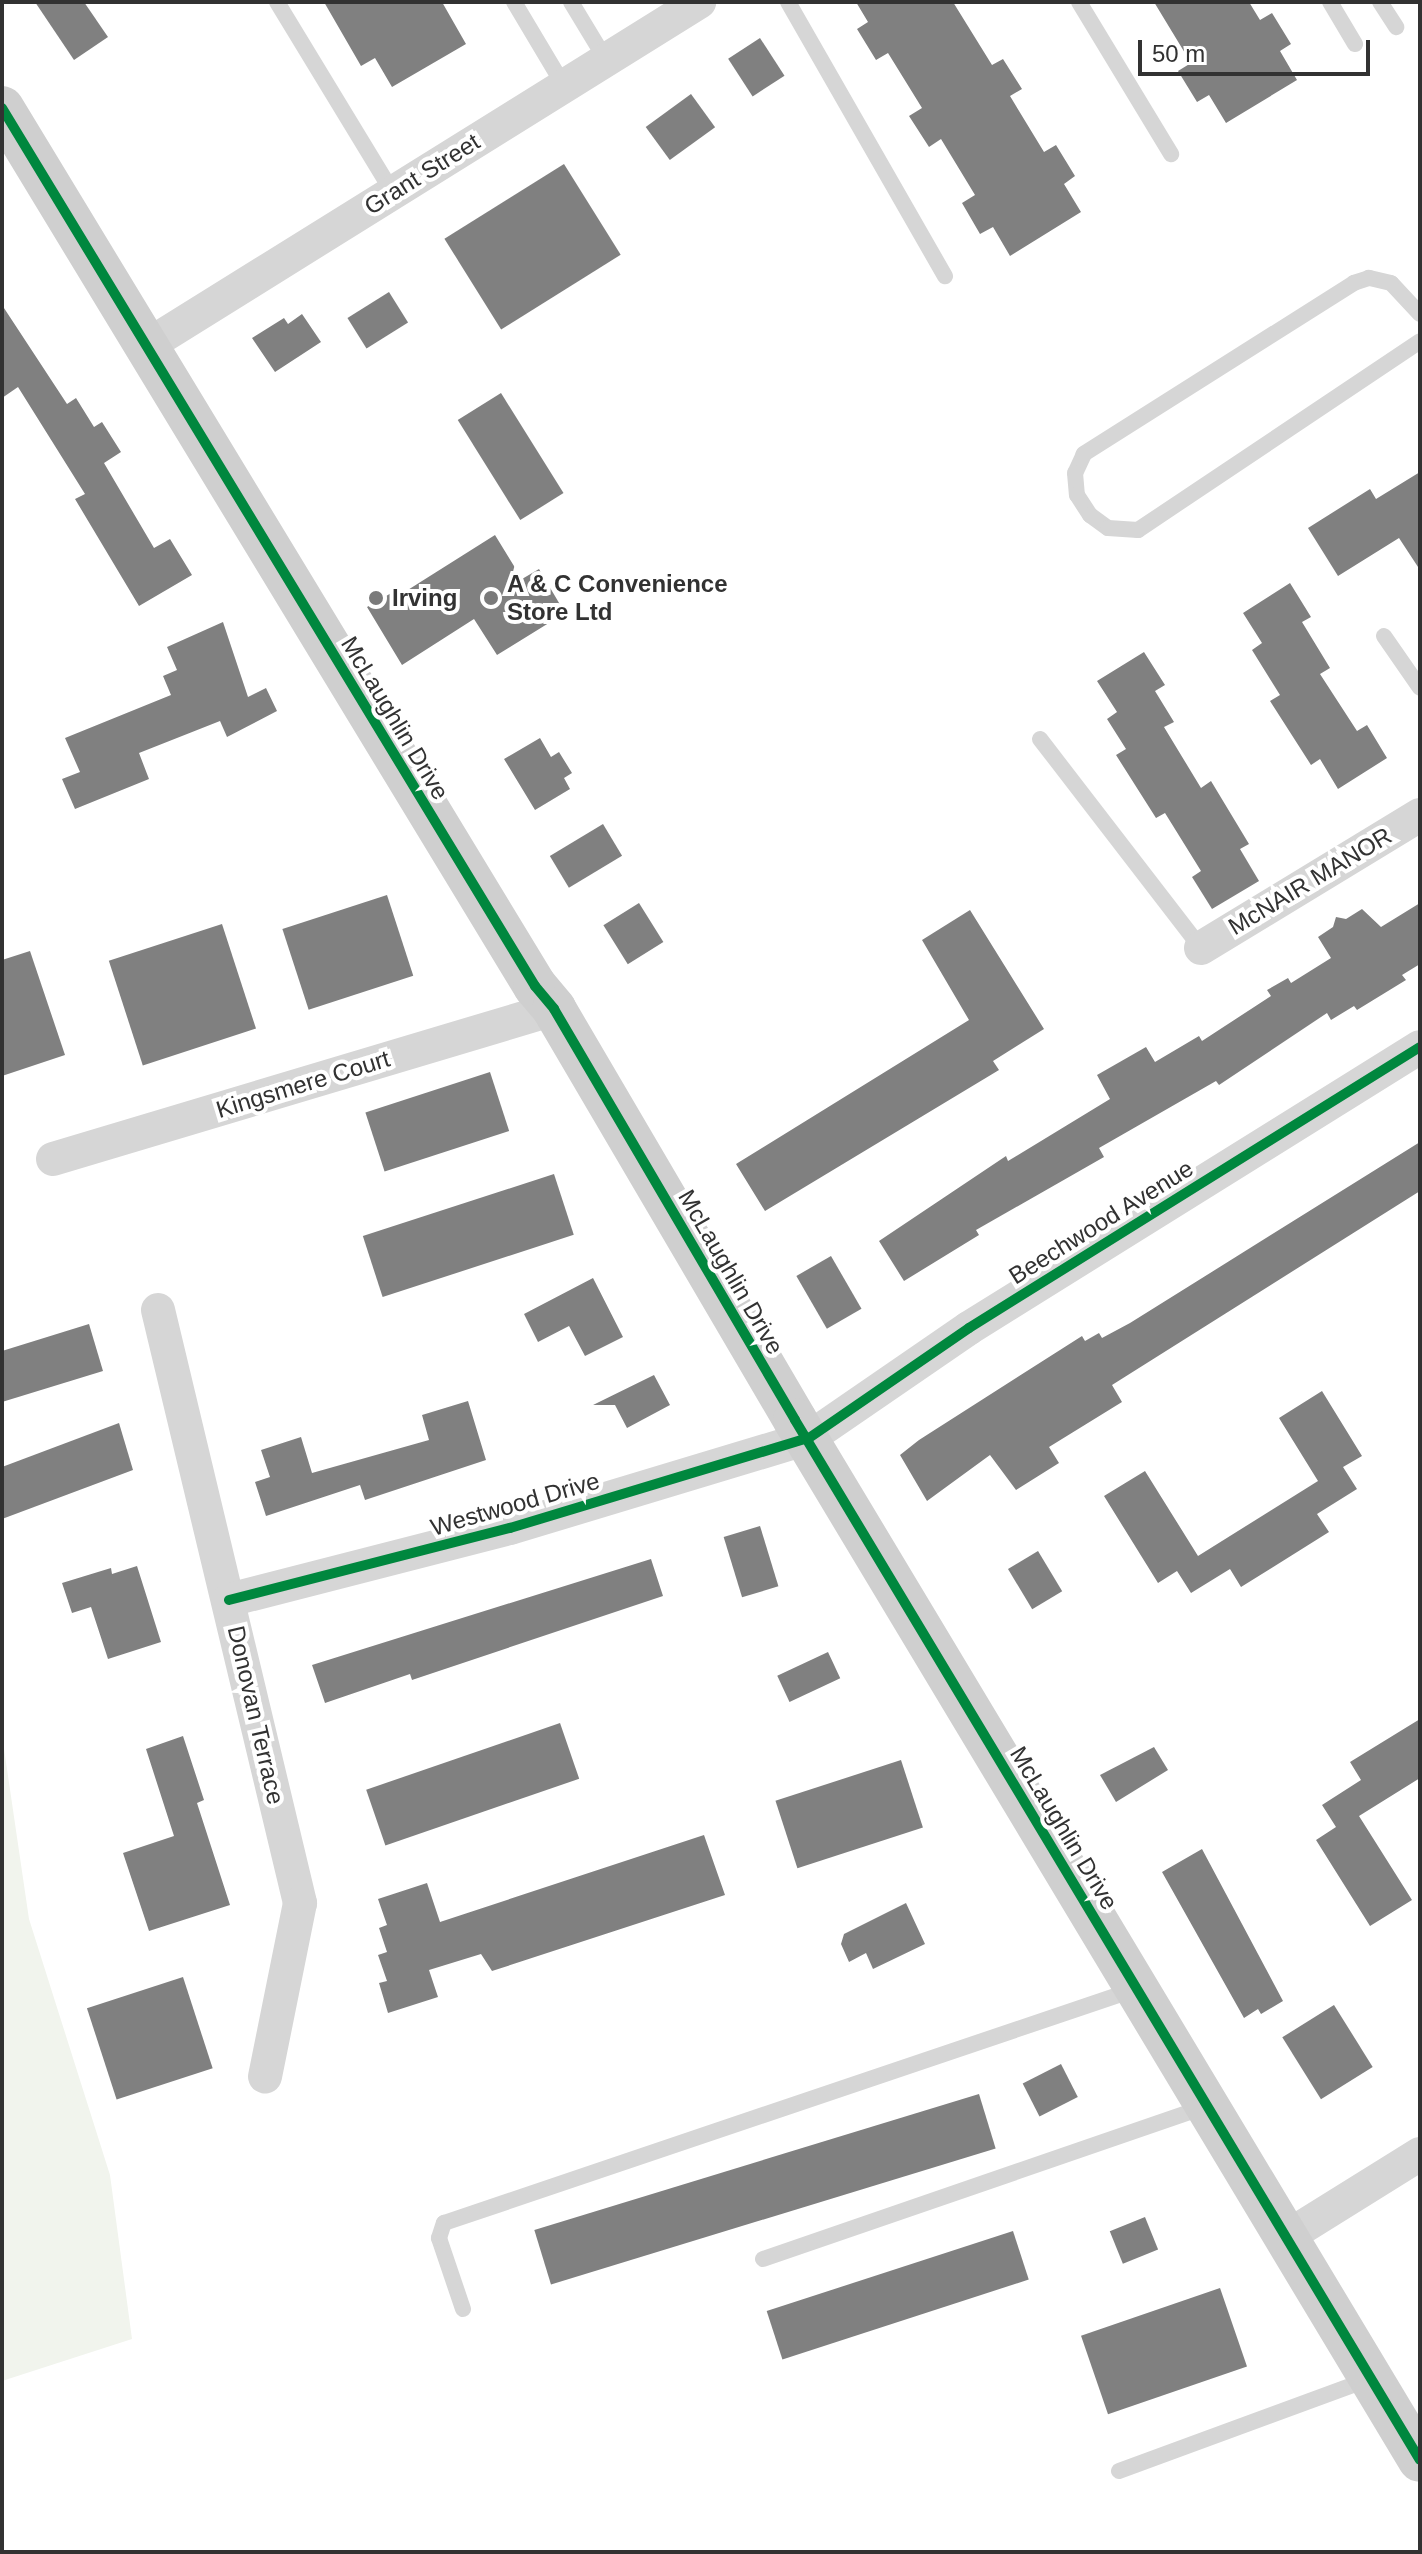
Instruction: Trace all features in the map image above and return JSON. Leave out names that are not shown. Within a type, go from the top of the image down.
[{"type":"main road","name":"McLaughlin Drive","points":[[2,108],[535,986],[554,1009],[1136,1989],[1420,2460]]},
{"type":"street","name":"Grant Street","points":[[145,347],[699,2]]},
{"type":"street","name":"McNAIR MANOR","points":[[1201,948],[1420,815]]},
{"type":"street","name":"Kingsmere Court","points":[[53,1159],[554,1009]]},
{"type":"street","name":"Beechwood Avenue","points":[[809,1438],[969,1328],[1420,1047]]},
{"type":"street","name":"Donovan Terrace","points":[[158,1310],[300,1903],[265,2076]]},
{"type":"street","name":"Westwood Drive","points":[[229,1600],[510,1528],[809,1438]]},
{"type":"street","points":[[1285,2238],[1420,2154]]},
{"type":"lane","points":[[277,2],[393,193]]},
{"type":"lane","points":[[514,2],[564,86]]},
{"type":"lane","points":[[571,2],[606,60]]},
{"type":"lane","points":[[788,2],[945,276]]},
{"type":"lane","points":[[1079,2],[1171,154]]},
{"type":"lane","points":[[1330,2],[1355,44]]},
{"type":"lane","points":[[1380,2],[1396,27]]},
{"type":"lane","points":[[1420,314],[1391,283],[1369,278],[1354,283],[1084,454],[1075,473],[1077,495],[1090,515],[1108,528],[1138,530],[1420,341]]},
{"type":"lane","points":[[1384,636],[1420,688]]},
{"type":"lane","points":[[1040,739],[1201,948]]},
{"type":"lane","points":[[463,2309],[439,2238],[444,2223],[1136,1989]]},
{"type":"lane","points":[[763,2259],[1206,2106]]},
{"type":"lane","points":[[1119,2471],[1371,2379]]},
{"type":"shaded area","points":[[2,1735],[29,1919],[110,2175],[132,2339],[2,2381]]},
{"type":"building","points":[[35,2],[84,2],[108,37],[74,60]]},
{"type":"building","points":[[324,2],[442,2],[466,44],[392,87],[375,58],[361,66]]},
{"type":"building","points":[[856,2],[953,2],[992,65],[1003,59],[1022,89],[1010,96],[1044,152],[1056,145],[1075,176],[1064,184],[1081,212],[1010,256],[993,227],[980,234],[962,203],[975,195],[941,139],[929,147],[909,116],[922,108],[888,53],[876,60],[857,29],[868,22]]},
{"type":"building","points":[[1154,2],[1249,2],[1260,20],[1272,13],[1291,44],[1280,51],[1297,80],[1226,123],[1209,95],[1197,102],[1178,71],[1191,63]]},
{"type":"building","points":[[760,38],[785,76],[753,96],[728,59]]},
{"type":"building","points":[[691,94],[715,127],[670,160],[646,127]]},
{"type":"building","points":[[564,164],[621,255],[501,329],[444,239]]},
{"type":"building","points":[[389,292],[408,323],[367,348],[347,318]]},
{"type":"building","points":[[2,305],[67,404],[76,398],[94,427],[102,422],[121,452],[104,463],[154,548],[170,539],[192,575],[139,606],[75,499],[85,494],[18,387],[2,398]]},
{"type":"building","points":[[302,314],[321,342],[275,372],[252,338],[284,318],[288,324]]},
{"type":"building","points":[[501,393],[564,493],[520,520],[458,420]]},
{"type":"building","points":[[1420,472],[1420,570],[1399,538],[1338,576],[1308,528],[1370,489],[1376,499]]},
{"type":"building","name":"A & C Convenience Store Ltd","points":[[495,535],[522,579],[539,569],[565,613],[497,655],[474,619],[402,665],[367,607],[400,588],[403,593]]},
{"type":"building","points":[[1290,583],[1311,617],[1302,622],[1330,668],[1320,674],[1357,731],[1367,725],[1387,758],[1338,789],[1320,759],[1311,765],[1270,701],[1280,695],[1252,650],[1262,643],[1243,613]]},
{"type":"building","points":[[223,622],[248,697],[266,688],[277,711],[227,737],[220,721],[139,753],[149,779],[75,809],[62,779],[80,772],[65,738],[171,695],[163,676],[177,670],[167,647]]},
{"type":"building","points":[[1144,652],[1165,685],[1155,691],[1174,722],[1164,727],[1201,788],[1211,781],[1249,844],[1240,849],[1259,881],[1212,909],[1192,877],[1201,871],[1165,813],[1156,818],[1116,755],[1126,749],[1107,719],[1117,712],[1097,681]]},
{"type":"building","points":[[540,738],[551,757],[559,752],[572,773],[564,778],[570,789],[535,810],[504,759]]},
{"type":"building","points":[[603,824],[622,856],[569,888],[550,856]]},
{"type":"building","points":[[387,895],[413,976],[309,1010],[282,929]]},
{"type":"building","points":[[639,903],[663,942],[628,964],[603,925]]},
{"type":"building","points":[[1420,903],[1420,964],[1402,975],[1406,980],[1357,1010],[1354,1006],[1331,1020],[1327,1013],[1219,1085],[1216,1081],[1099,1148],[1104,1157],[976,1230],[979,1235],[904,1281],[879,1241],[1006,1156],[1008,1161],[1110,1099],[1097,1075],[1146,1047],[1155,1062],[1199,1036],[1202,1041],[1271,996],[1267,990],[1288,978],[1291,983],[1331,958],[1318,937],[1333,927],[1336,917],[1346,919],[1362,909],[1381,927]]},
{"type":"building","points":[[970,910],[1044,1029],[993,1061],[999,1070],[765,1211],[736,1164],[969,1020],[922,940]]},
{"type":"building","points":[[222,924],[256,1029],[143,1065],[109,961]]},
{"type":"building","points":[[30,951],[65,1055],[2,1076],[2,960]]},
{"type":"building","points":[[490,1072],[509,1131],[385,1171],[365,1112]]},
{"type":"building","points":[[1420,1142],[1420,1191],[1112,1385],[1122,1402],[1049,1447],[1059,1463],[1016,1490],[990,1455],[927,1501],[900,1455],[919,1440],[1082,1336],[1085,1341],[1099,1333],[1102,1338],[1130,1323]]},
{"type":"building","points":[[554,1174],[574,1235],[383,1297],[363,1236]]},
{"type":"building","points":[[831,1256],[862,1309],[827,1329],[796,1276]]},
{"type":"building","points":[[593,1278],[623,1337],[585,1356],[569,1326],[538,1342],[524,1314]]},
{"type":"building","points":[[89,1324],[103,1371],[2,1402],[2,1351]]},
{"type":"building","points":[[654,1375],[670,1405],[627,1428],[615,1405],[593,1405]]},
{"type":"building","points":[[1322,1391],[1362,1456],[1343,1467],[1357,1489],[1317,1514],[1329,1532],[1241,1587],[1230,1569],[1191,1593],[1177,1571],[1158,1583],[1104,1496],[1145,1471],[1198,1556],[1318,1481],[1279,1418]]},
{"type":"building","points":[[468,1401],[486,1460],[365,1500],[360,1485],[266,1516],[255,1482],[270,1477],[261,1450],[301,1437],[312,1473],[429,1440],[422,1415]]},
{"type":"building","points":[[119,1423],[133,1470],[2,1519],[2,1467]]},
{"type":"building","points":[[760,1526],[778,1586],[742,1597],[724,1537]]},
{"type":"building","points":[[1038,1551],[1062,1591],[1032,1609],[1008,1569]]},
{"type":"building","points":[[651,1559],[663,1596],[412,1680],[410,1674],[325,1703],[312,1665]]},
{"type":"building","points":[[137,1566],[161,1642],[108,1659],[91,1607],[72,1613],[62,1583],[111,1568],[112,1574]]},
{"type":"building","points":[[828,1652],[840,1678],[790,1702],[777,1676]]},
{"type":"building","points":[[1420,1719],[1420,1778],[1359,1816],[1412,1900],[1370,1926],[1316,1840],[1336,1827],[1322,1805],[1361,1780],[1350,1762]]},
{"type":"building","points":[[560,1723],[579,1779],[385,1846],[366,1790]]},
{"type":"building","points":[[183,1736],[204,1800],[197,1803],[230,1905],[149,1931],[123,1853],[174,1836],[146,1749]]},
{"type":"building","points":[[1154,1747],[1168,1770],[1116,1802],[1100,1775]]},
{"type":"building","points":[[901,1760],[923,1828],[797,1868],[775,1801]]},
{"type":"building","points":[[704,1835],[725,1895],[492,1971],[481,1954],[429,1970],[438,1997],[388,2013],[379,1983],[387,1981],[378,1955],[387,1952],[379,1928],[387,1925],[378,1899],[427,1883],[440,1922]]},
{"type":"building","points":[[1202,1849],[1283,2001],[1261,2014],[1258,2009],[1244,2018],[1162,1872]]},
{"type":"building","points":[[906,1903],[925,1944],[873,1969],[866,1953],[849,1962],[841,1944],[844,1934]]},
{"type":"building","points":[[183,1977],[213,2068],[117,2100],[87,2008]]},
{"type":"building","points":[[1334,2005],[1373,2067],[1321,2099],[1282,2037]]},
{"type":"building","points":[[1061,2064],[1078,2097],[1039,2116],[1023,2084]]},
{"type":"building","points":[[979,2094],[996,2149],[551,2284],[534,2230]]},
{"type":"building","points":[[1145,2217],[1158,2249],[1123,2264],[1110,2231]]},
{"type":"building","points":[[1013,2231],[1029,2280],[782,2360],[767,2311]]},
{"type":"building","points":[[1220,2288],[1247,2366],[1108,2414],[1081,2336]]},
{"type":"cycle path","points":[[2,108],[535,986],[554,1009],[795,1420],[1420,2460]]},
{"type":"cycle path","points":[[229,1600],[510,1528],[809,1438],[969,1328],[1420,1047]]},
{"type":"place","name":"Irving","points":[[376,598]]},
{"type":"place","name":"A & C Convenience Store Ltd","points":[[491,598]]}]
